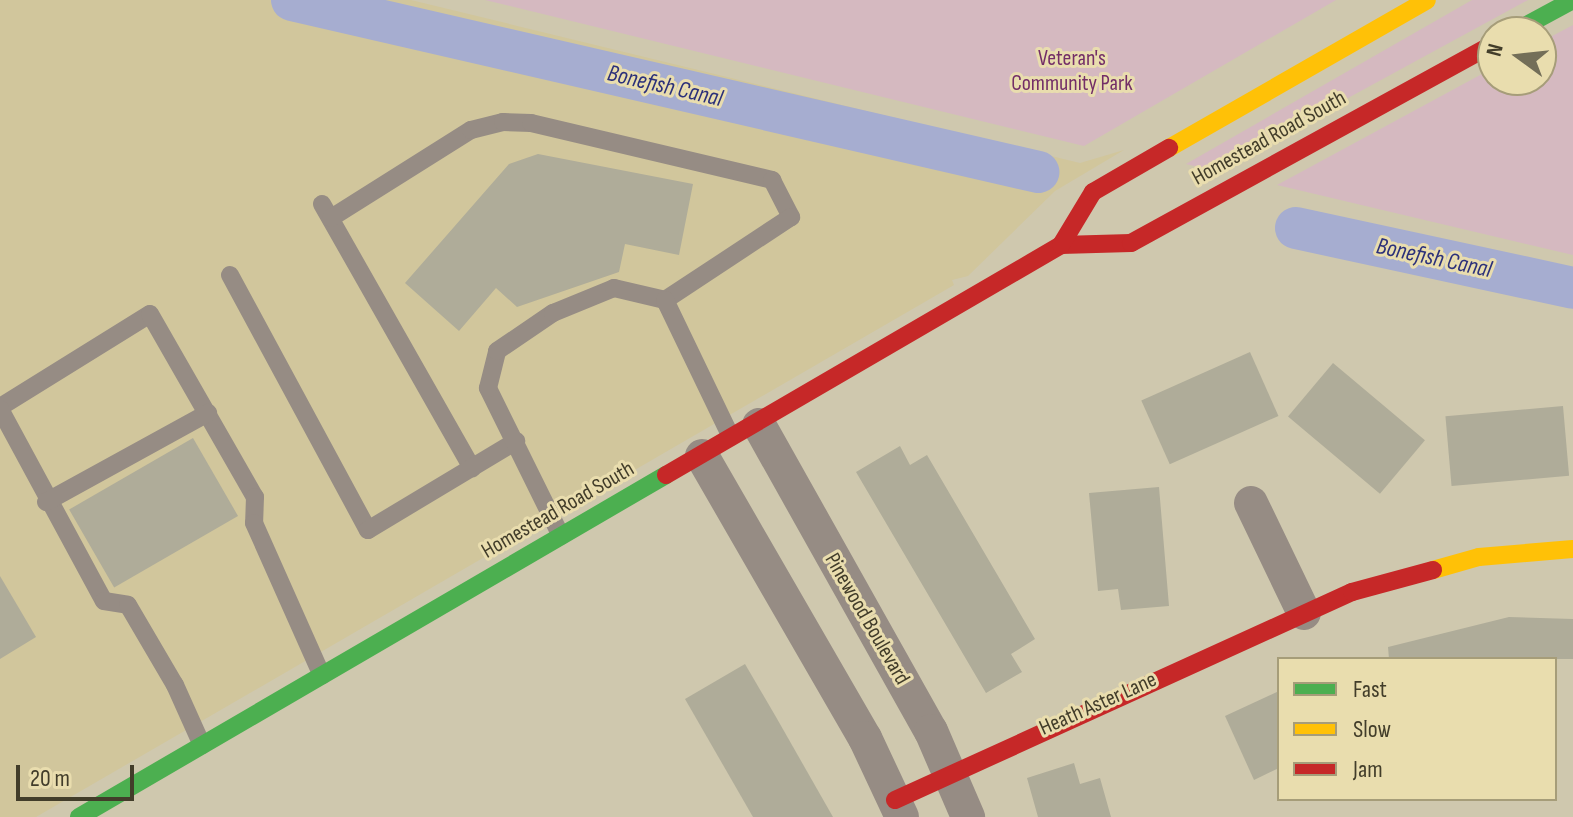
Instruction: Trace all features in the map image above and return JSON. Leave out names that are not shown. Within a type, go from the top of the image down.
[{"type":"main road","name":"Homestead Road South","points":[[79,817],[561,536],[746,432],[1061,245],[1093,192],[1427,0]]},
{"type":"main road","points":[[1544,16],[1573,0]]},
{"type":"main road","name":"Homestead Road South","points":[[1061,245],[1131,243],[1477,53]]},
{"type":"main road","name":"Heath Aster Lane","points":[[898,808],[949,771],[1352,592],[1479,557],[1573,549]]},
{"type":"street","name":"Pinewood Boulevard","points":[[746,432],[949,771],[968,817]]},
{"type":"street","points":[[702,456],[829,673],[898,808]]},
{"type":"street","points":[[1251,503],[1304,613]]},
{"type":"lane","points":[[472,468],[326,211],[471,130],[503,122],[531,123],[772,180],[791,217],[665,300]]},
{"type":"lane","points":[[230,275],[368,530],[516,441]]},
{"type":"lane","points":[[561,536],[488,388],[497,351],[553,313],[614,288],[665,300],[746,432]]},
{"type":"lane","points":[[202,745],[175,685],[128,605],[104,601],[46,502],[0,408],[150,314],[255,497],[254,523],[322,676]]},
{"type":"lane","points":[[46,502],[208,413]]},
{"type":"shaded area","points":[[0,0],[411,0],[1080,163],[1124,150],[1055,191],[968,276],[952,280],[954,285],[36,817],[0,817]]},
{"type":"green space","name":"Veteran's Community Park","points":[[485,0],[1336,0],[1084,146]]},
{"type":"green space","points":[[1472,0],[1528,0],[1499,16],[1477,16],[1477,28],[1214,171],[1186,164]]},
{"type":"green space","points":[[1573,25],[1573,255],[1277,185],[1477,77],[1477,96],[1557,96],[1557,34]]},
{"type":"building","points":[[538,154],[693,184],[679,255],[625,244],[619,272],[517,307],[496,288],[459,331],[405,283],[509,164]]},
{"type":"building","points":[[1250,352],[1278,416],[1170,464],[1141,400]]},
{"type":"building","points":[[1333,363],[1425,440],[1380,494],[1288,417]]},
{"type":"building","points":[[1563,406],[1569,476],[1452,486],[1445,416]]},
{"type":"building","points":[[193,438],[238,516],[114,587],[69,510]]},
{"type":"building","points":[[900,446],[910,465],[927,455],[1035,639],[1011,654],[1022,672],[986,693],[856,472]]},
{"type":"building","points":[[1159,487],[1169,606],[1121,610],[1118,589],[1098,591],[1089,493]]},
{"type":"building","points":[[0,576],[36,637],[0,659]]},
{"type":"building","points":[[1509,617],[1573,619],[1573,659],[1389,657],[1388,647]]},
{"type":"building","points":[[745,664],[833,817],[753,817],[685,699]]},
{"type":"building","points":[[1277,692],[1277,769],[1254,780],[1225,716]]},
{"type":"building","points":[[1074,763],[1080,784],[1100,778],[1111,817],[1038,817],[1027,778]]},
{"type":"waterway","name":"Bonefish Canal","points":[[292,0],[1038,172]]},
{"type":"waterway","name":"Bonefish Canal","points":[[1296,228],[1573,288]]},
{"type":"traffic: fast","points":[[1544,16],[1573,0]]},
{"type":"traffic: fast","points":[[79,817],[666,475]]},
{"type":"traffic: slow","points":[[1169,148],[1427,0]]},
{"type":"traffic: slow","points":[[1433,570],[1479,557],[1573,549]]},
{"type":"traffic: jam","points":[[1061,245],[1131,243],[1477,53]]},
{"type":"traffic: jam","points":[[666,475],[1061,245],[1093,192],[1169,148]]},
{"type":"traffic: jam","points":[[895,800],[1352,592],[1433,570]]}]
